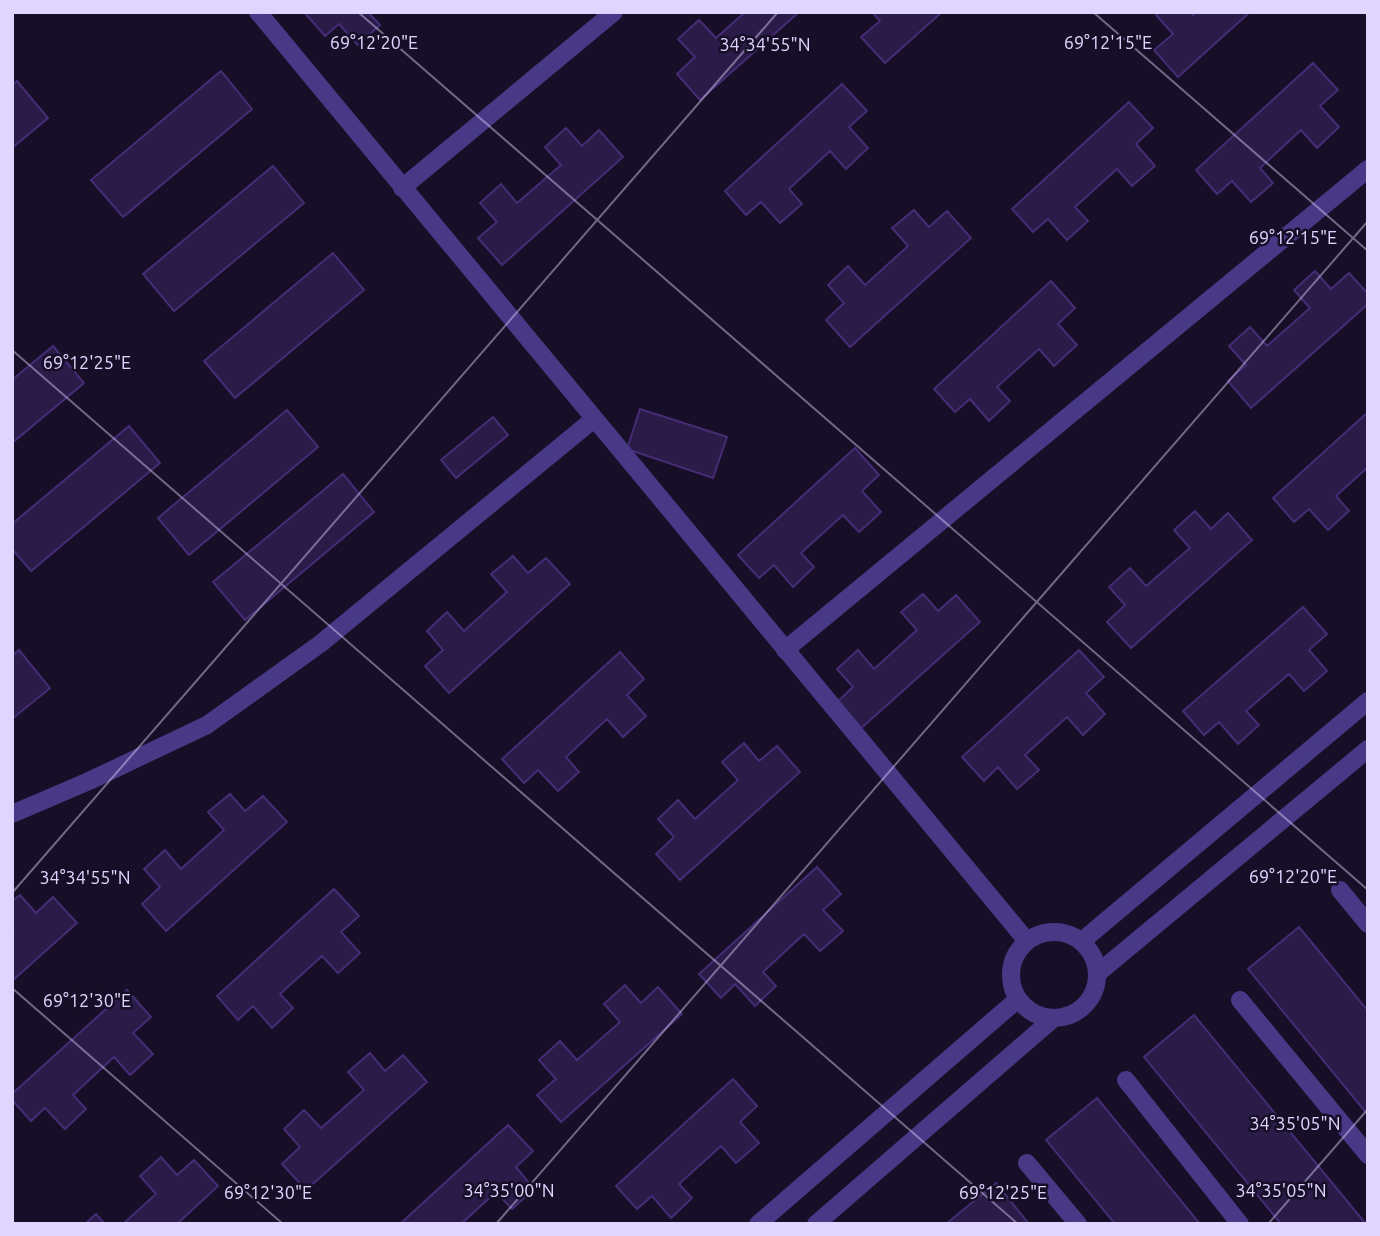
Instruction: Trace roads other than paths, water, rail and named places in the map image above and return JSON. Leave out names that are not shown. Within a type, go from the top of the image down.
[{"type":"street","points":[[258,12],[1027,941]]},
{"type":"street","points":[[402,188],[614,12]]},
{"type":"street","points":[[785,649],[1368,169]]},
{"type":"street","points":[[12,814],[208,725],[320,644],[594,419]]},
{"type":"street","points":[[1082,941],[1368,701]]},
{"type":"street","points":[[1098,973],[1368,749]]},
{"type":"street","points":[[1340,890],[1368,924]]},
{"type":"street","points":[[1048,932],[1061,932],[1082,941],[1095,958],[1098,973],[1090,1000],[1080,1010],[1068,1016],[1054,1018],[1040,1016],[1027,1009],[1013,988],[1011,975],[1018,951],[1027,941],[1048,932]]},
{"type":"street","points":[[758,1224],[1018,999]]},
{"type":"street","points":[[1240,1000],[1368,1155]]},
{"type":"street","points":[[816,1224],[1054,1018]]},
{"type":"street","points":[[1126,1080],[1240,1224]]},
{"type":"street","points":[[1027,1163],[1078,1224]]}]
